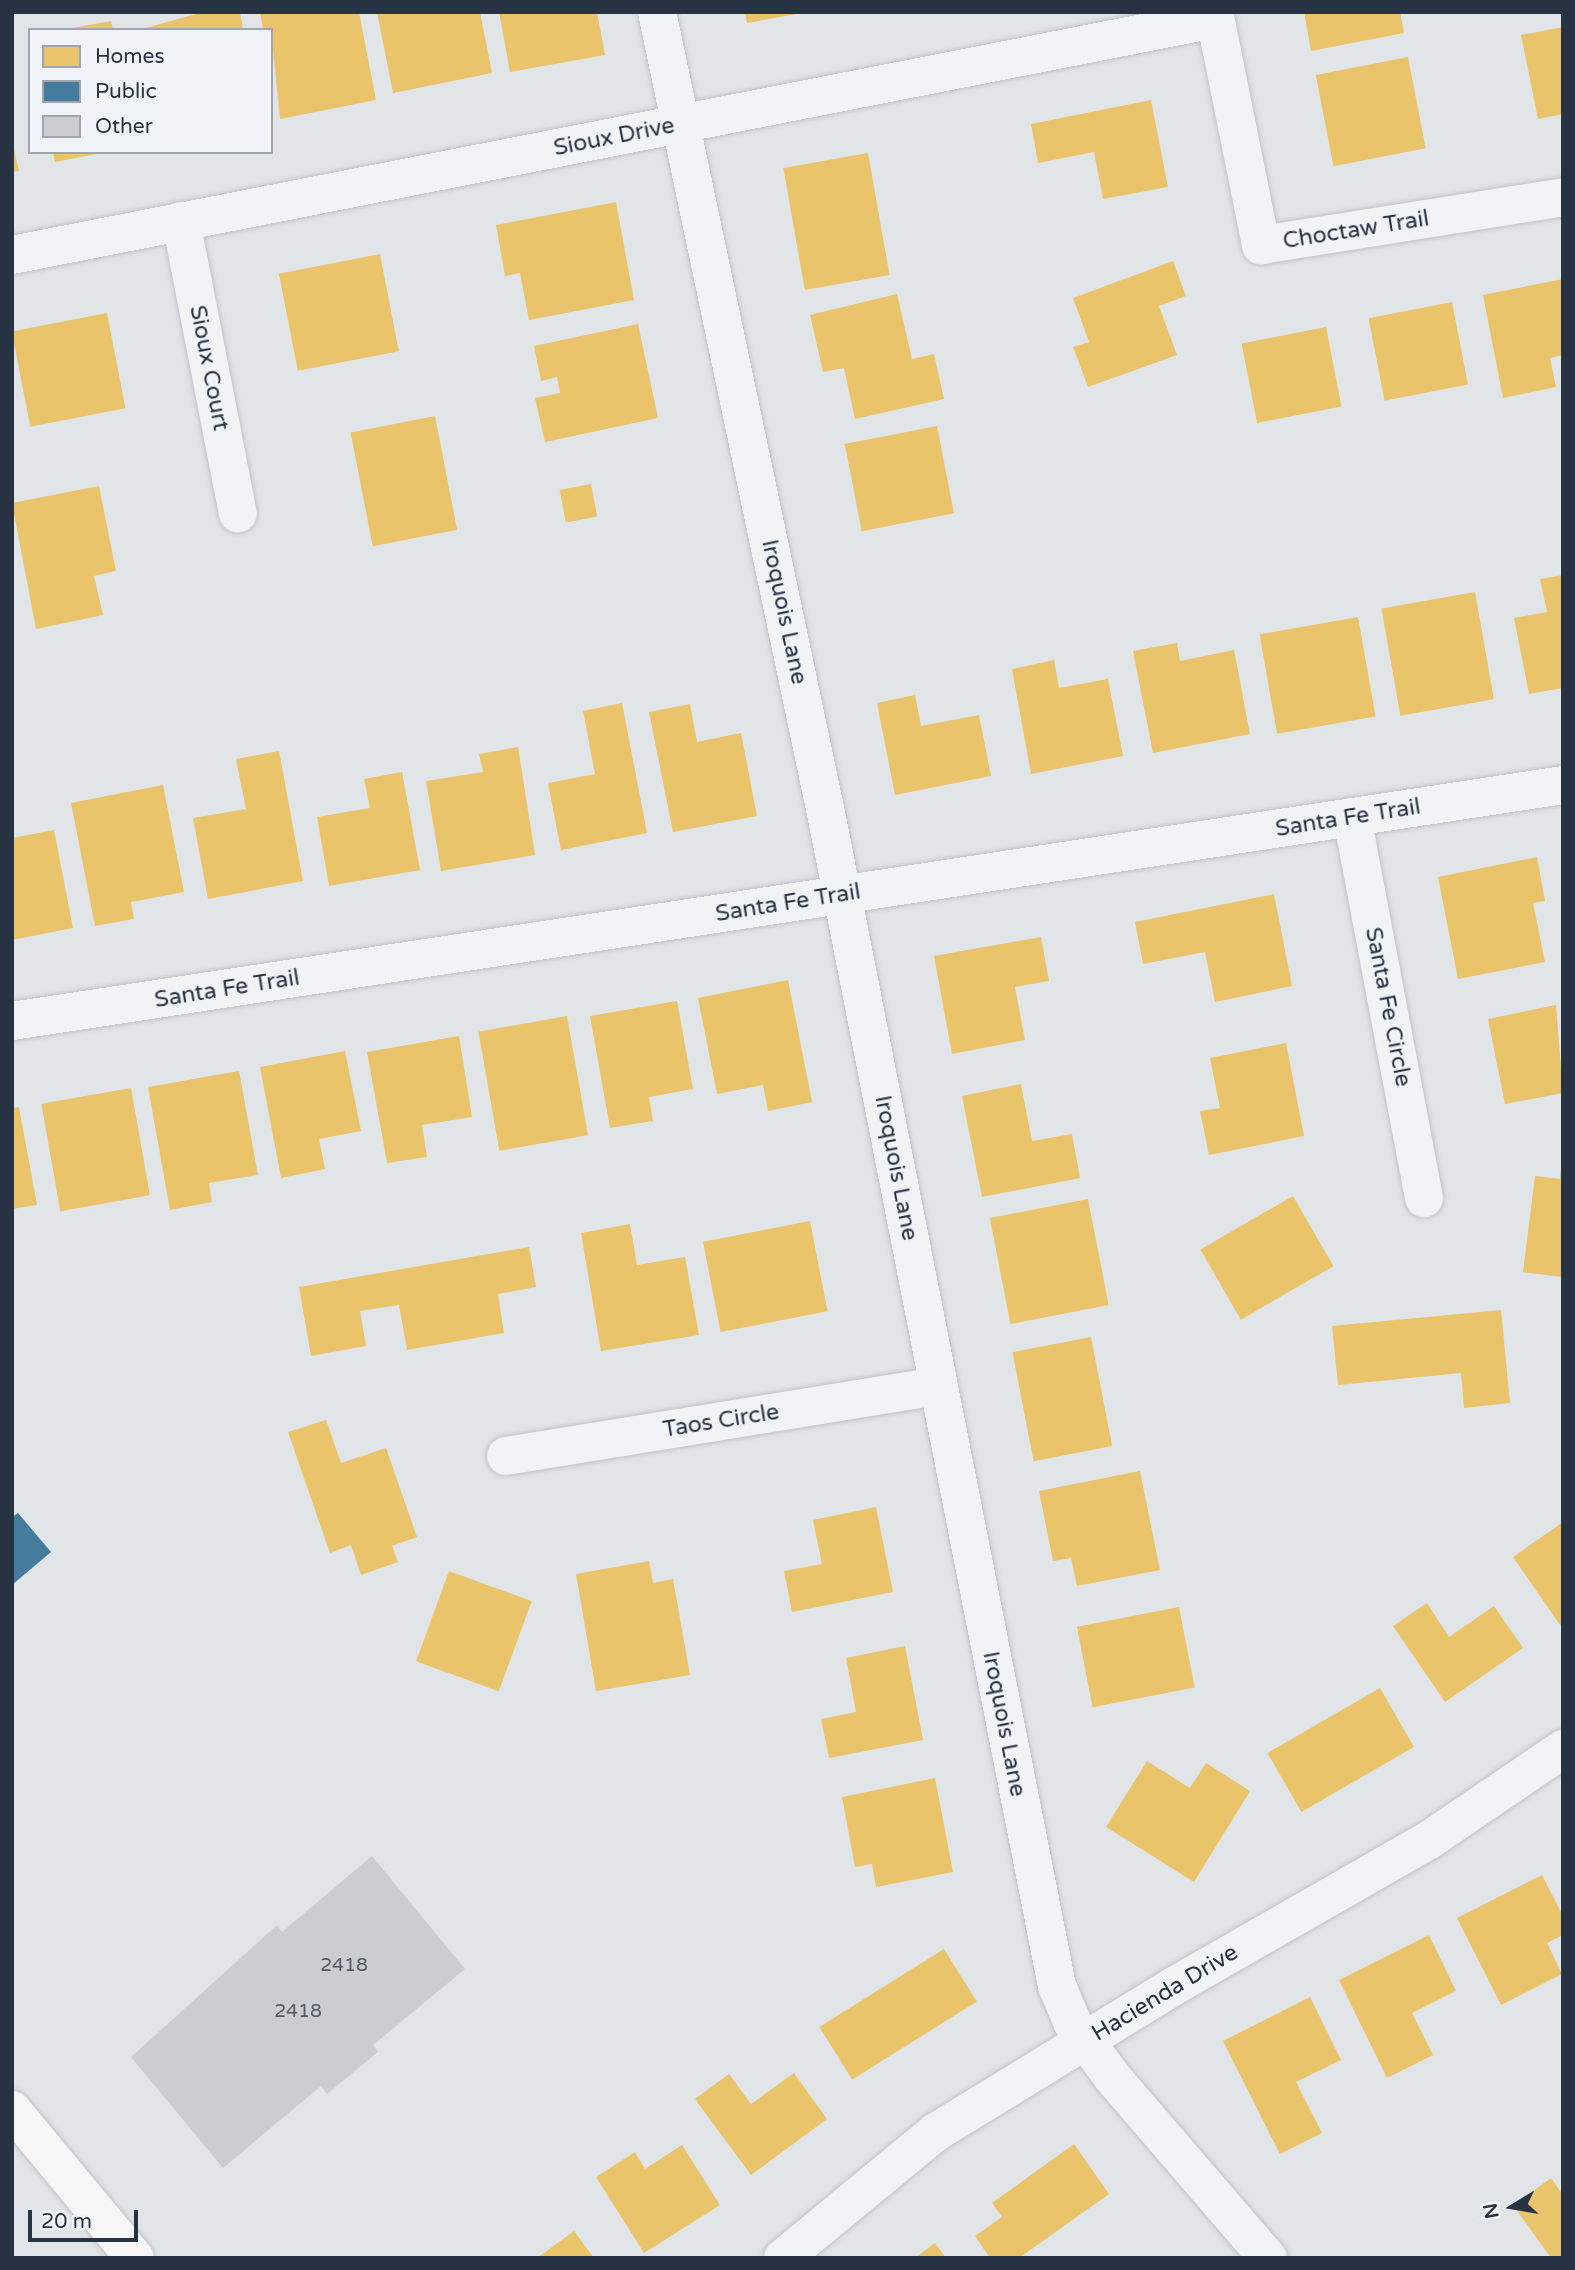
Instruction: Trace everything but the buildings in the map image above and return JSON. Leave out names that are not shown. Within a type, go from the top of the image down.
[{"type":"main road","points":[[12,2110],[135,2258]]},
{"type":"street","name":"Iroquois Lane","points":[[657,12],[842,894],[936,1386],[1057,1986],[1086,2040],[1268,2258]]},
{"type":"street","name":"Sioux Drive","points":[[12,255],[1215,16]]},
{"type":"street","name":"Choctaw Trail","points":[[1215,16],[1261,245],[1563,197]]},
{"type":"street","name":"Sioux Court","points":[[181,221],[238,514]]},
{"type":"street","name":"Santa Fe Trail","points":[[12,1021],[1563,785]]},
{"type":"street","name":"Santa Fe Circle","points":[[1352,817],[1423,1198]]},
{"type":"street","name":"Taos Circle","points":[[506,1456],[936,1386]]},
{"type":"street","name":"Hacienda Drive","points":[[783,2258],[936,2132],[1086,2040],[1429,1840],[1563,1749]]}]
